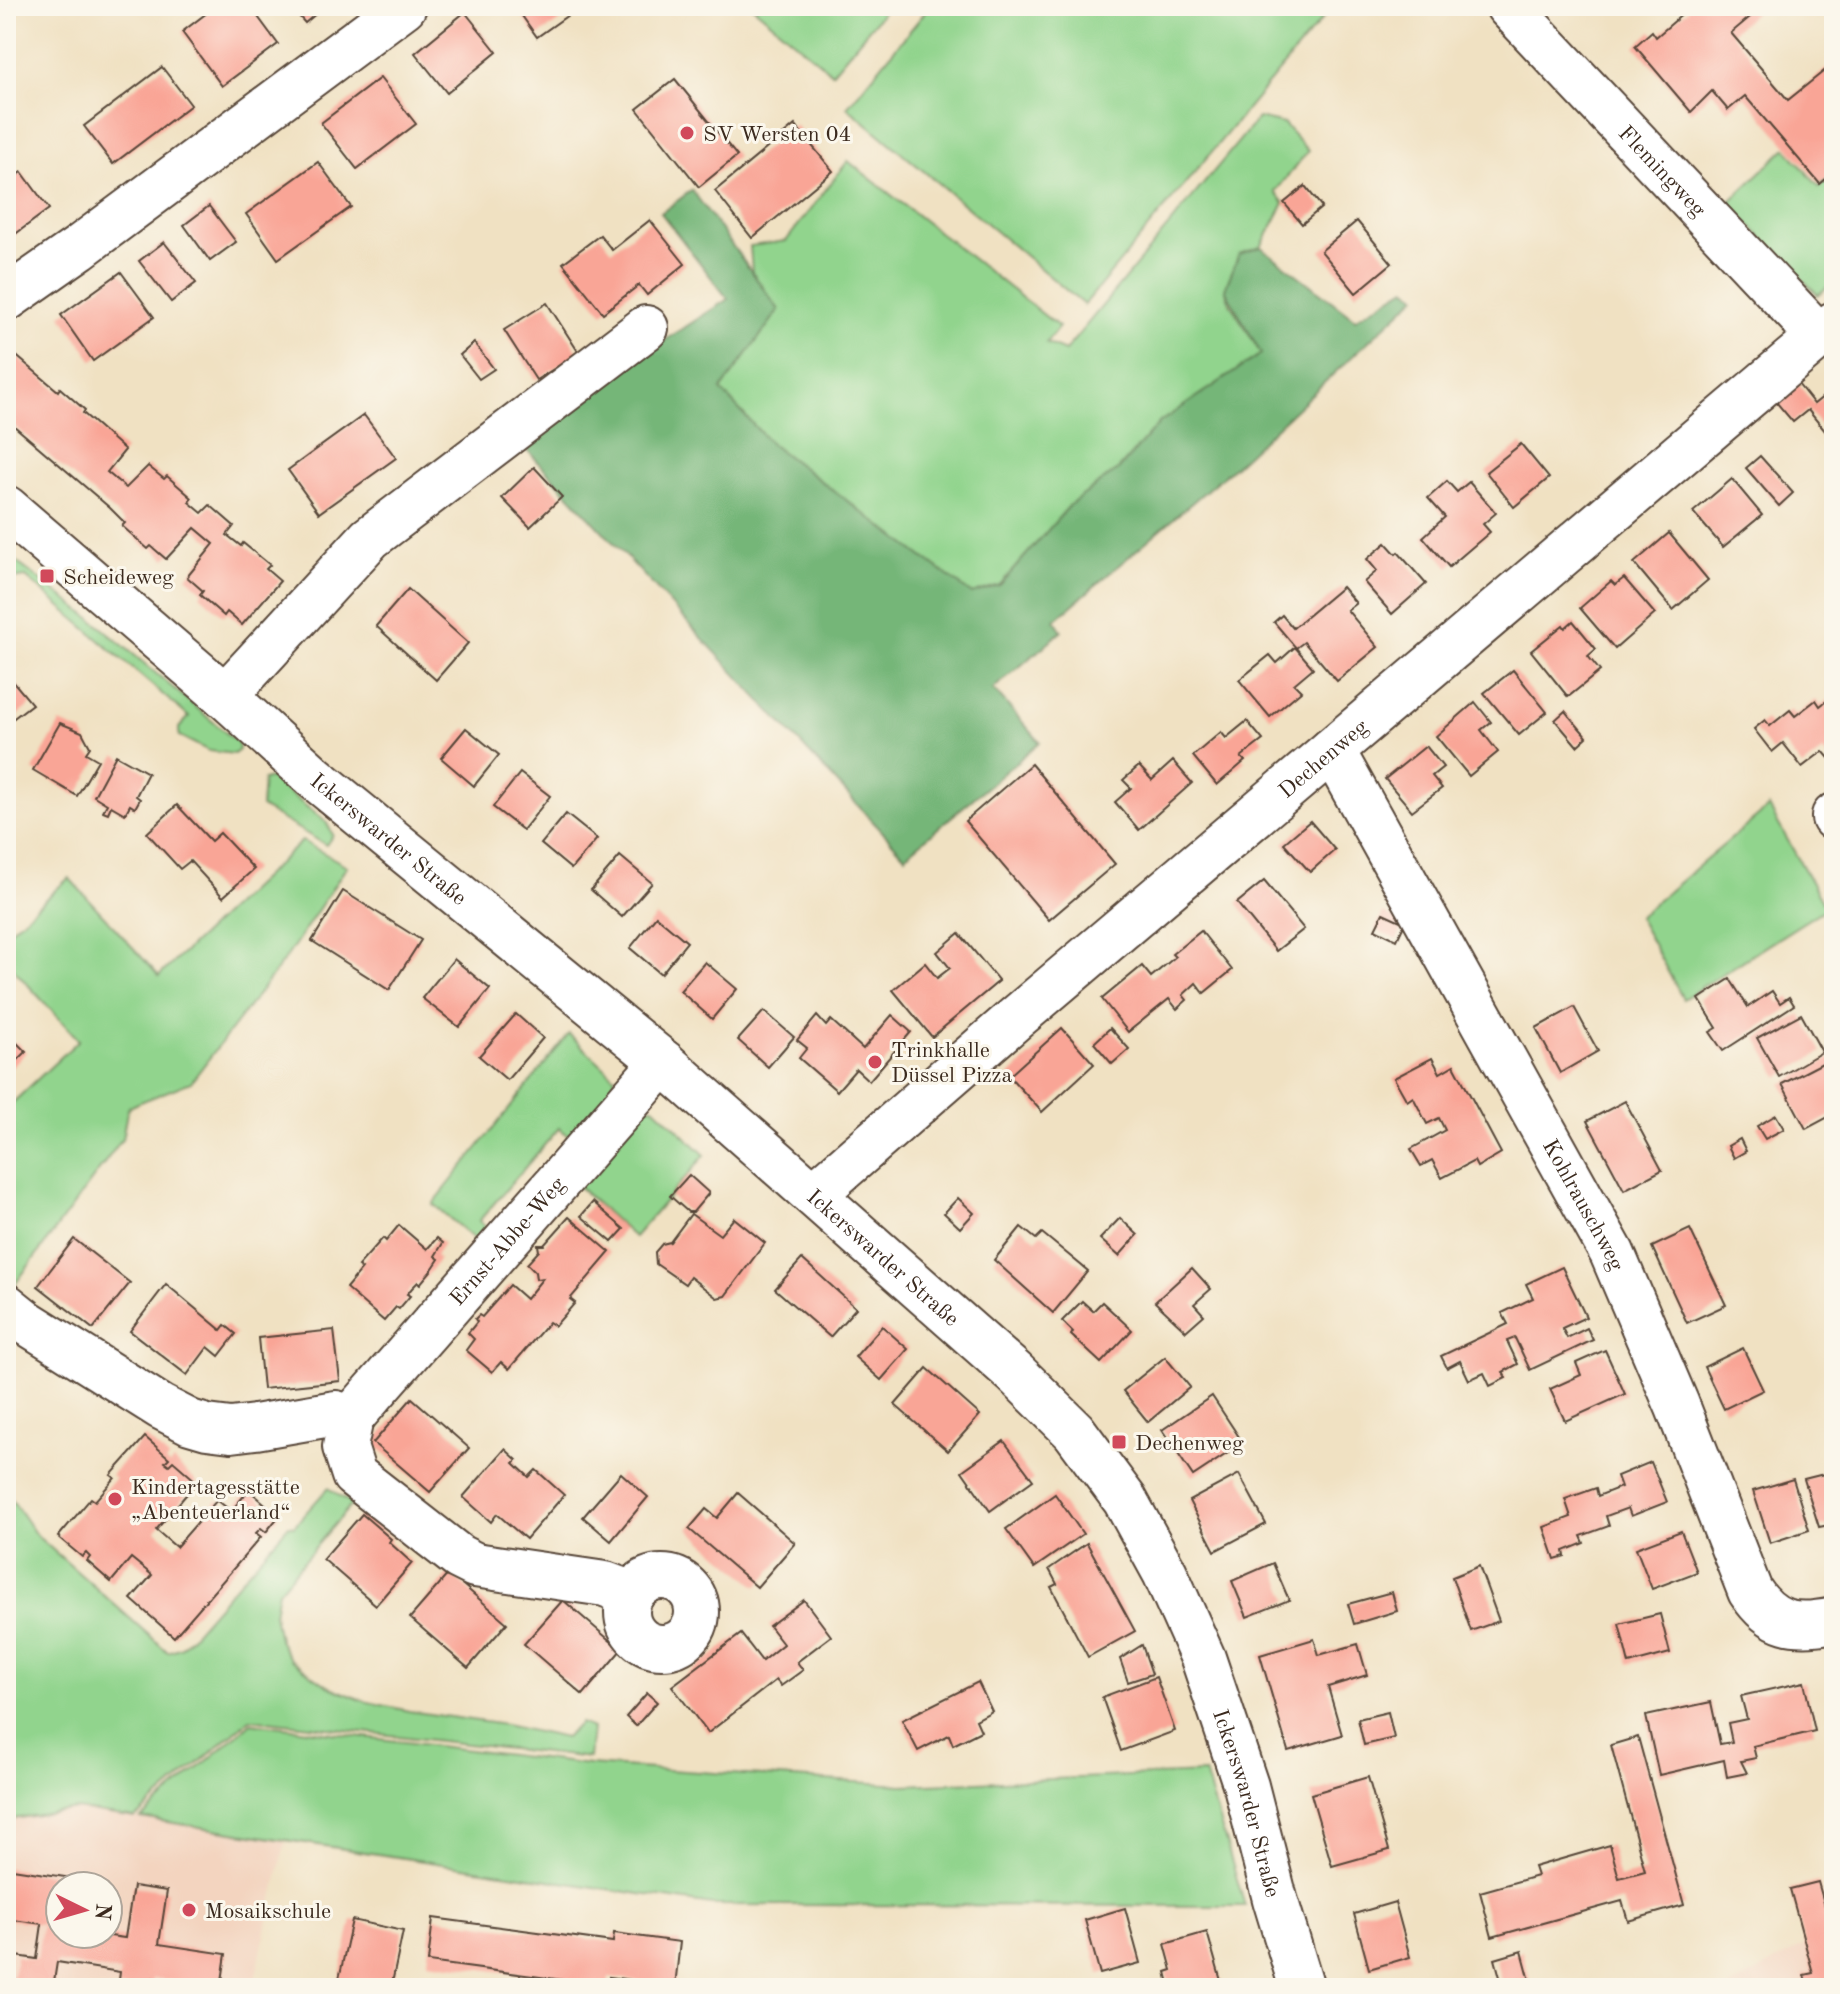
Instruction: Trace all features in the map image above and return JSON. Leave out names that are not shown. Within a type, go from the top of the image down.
[{"type":"street","points":[[6,299],[404,6]]},
{"type":"street","name":"Flemingweg","points":[[1508,6],[1826,330]]},
{"type":"street","points":[[225,696],[370,538],[646,328]]},
{"type":"street","name":"Dechenweg","points":[[814,1194],[1016,1018],[1826,330]]},
{"type":"street","name":"Ickerswarder Straße","points":[[6,508],[225,696],[314,777],[663,1062],[1014,1372],[1074,1431],[1125,1500],[1165,1573],[1203,1658],[1246,1786],[1302,1988]]},
{"type":"street","name":"Kohlrauschweg","points":[[1332,750],[1612,1253],[1677,1405],[1750,1591],[1762,1609],[1777,1620],[1803,1624],[1834,1620]]},
{"type":"street","name":"Ernst-Abbe-Weg","points":[[351,1418],[663,1062]]},
{"type":"street","points":[[6,1306],[26,1322],[190,1422],[231,1430],[336,1413],[351,1418],[345,1447],[354,1475],[459,1557],[475,1565],[605,1584],[632,1594]]},
{"type":"shaded area","name":"Mosaikschule","points":[[76,1809],[286,1840],[253,1988],[6,1988],[6,1820]]},
{"type":"shaded area","points":[[1834,1928],[1834,1988],[1729,1988]]},
{"type":"green space","points":[[752,6],[888,6],[832,73]]},
{"type":"green space","points":[[930,6],[1333,6],[1084,305],[847,107]]},
{"type":"green space","points":[[1258,118],[1284,124],[1308,151],[1275,192],[1284,203],[1261,247],[1239,254],[1225,289],[1230,303],[1261,354],[1160,422],[1119,469],[1070,505],[1000,585],[972,594],[771,444],[721,390],[779,310],[752,272],[750,246],[786,241],[848,161],[1059,327],[1046,343],[1065,351]]},
{"type":"green space","points":[[1786,148],[1819,187],[1834,174],[1834,281],[1818,295],[1728,203]]},
{"type":"green space","points":[[692,190],[779,310],[721,390],[771,444],[972,594],[1000,585],[1070,505],[1119,469],[1160,422],[1261,354],[1225,289],[1239,254],[1261,247],[1355,319],[1406,288],[1417,296],[1237,464],[1055,620],[1062,631],[993,689],[1040,742],[905,856],[516,438],[728,299],[661,213]]},
{"type":"green space","points":[[6,554],[93,620],[238,743],[239,750],[234,754],[209,751],[179,736],[179,728],[189,717],[26,577],[6,580]]},
{"type":"green space","points":[[270,778],[326,822],[333,835],[326,845],[261,807],[263,780]]},
{"type":"green space","points":[[1769,807],[1826,908],[1683,999],[1638,917]]},
{"type":"green space","points":[[302,841],[347,866],[288,955],[191,1082],[128,1107],[122,1139],[13,1287],[6,1282],[6,1109],[79,1040],[6,961],[6,934],[69,878],[159,976]]},
{"type":"green space","points":[[569,1034],[615,1077],[612,1090],[578,1144],[559,1128],[479,1221],[497,1237],[488,1251],[433,1204]]},
{"type":"green space","points":[[644,1107],[654,1107],[705,1155],[634,1237],[574,1183]]},
{"type":"green space","points":[[328,1488],[352,1504],[278,1591],[274,1614],[279,1640],[290,1659],[328,1686],[364,1701],[409,1711],[505,1725],[565,1738],[580,1723],[592,1728],[589,1758],[250,1719],[135,1818],[76,1809],[6,1820],[6,1491],[36,1535],[168,1652],[182,1647],[289,1525],[294,1526]]},
{"type":"green space","points":[[251,1723],[590,1765],[902,1785],[1205,1773],[1245,1906],[712,1905],[141,1818]]},
{"type":"building","points":[[216,6],[250,6],[278,44],[222,86],[182,32]]},
{"type":"building","points":[[290,6],[325,6],[305,23]]},
{"type":"building","points":[[515,6],[561,6],[568,15],[537,37]]},
{"type":"building","points":[[1692,6],[1763,6],[1731,33],[1788,100],[1834,63],[1834,172],[1820,184],[1745,96],[1728,110],[1712,91],[1691,112],[1635,46],[1652,31],[1656,37]]},
{"type":"building","points":[[465,12],[497,52],[447,93],[415,53]]},
{"type":"building","points":[[162,67],[191,105],[113,164],[84,126]]},
{"type":"building","points":[[380,78],[416,124],[357,169],[321,123]]},
{"type":"building","name":"SV Wersten 04","points":[[675,79],[737,156],[699,187],[637,109]]},
{"type":"building","points":[[795,125],[833,171],[752,238],[715,191]]},
{"type":"building","points":[[318,162],[351,207],[278,259],[246,214]]},
{"type":"building","points":[[22,172],[49,209],[6,241],[6,184]]},
{"type":"building","points":[[1305,186],[1322,207],[1302,224],[1284,203]]},
{"type":"building","points":[[209,206],[236,242],[210,261],[184,225]]},
{"type":"building","points":[[650,220],[685,264],[647,295],[639,285],[603,313],[563,263],[600,235],[612,250]]},
{"type":"building","points":[[1357,221],[1392,263],[1356,293],[1321,251]]},
{"type":"building","points":[[164,242],[196,283],[171,302],[139,261]]},
{"type":"building","points":[[121,272],[154,317],[93,361],[61,315]]},
{"type":"building","points":[[547,303],[579,353],[536,380],[504,330]]},
{"type":"building","points":[[474,343],[494,369],[479,379],[460,355]]},
{"type":"building","points":[[13,353],[58,391],[60,388],[125,450],[107,472],[126,488],[148,466],[164,479],[167,476],[192,498],[189,502],[202,513],[210,505],[234,526],[227,535],[241,546],[243,543],[270,565],[266,569],[280,581],[242,625],[227,612],[224,616],[200,595],[203,591],[187,577],[214,544],[195,528],[166,559],[151,546],[148,549],[122,526],[125,523],[110,508],[6,419],[6,362]]},
{"type":"building","points":[[1798,384],[1814,404],[1834,388],[1834,442],[1808,410],[1793,422],[1776,402]]},
{"type":"building","points":[[364,415],[396,458],[319,513],[288,470]]},
{"type":"building","points":[[1521,444],[1549,478],[1514,507],[1486,472]]},
{"type":"building","points":[[1760,456],[1793,493],[1779,506],[1746,468]]},
{"type":"building","points":[[534,467],[562,497],[530,527],[502,498]]},
{"type":"building","points":[[1732,479],[1762,515],[1723,547],[1693,512]]},
{"type":"building","points":[[1447,481],[1457,492],[1469,482],[1496,513],[1483,524],[1490,532],[1449,567],[1423,537],[1445,517],[1428,498]]},
{"type":"building","points":[[1669,533],[1708,580],[1673,610],[1634,563]]},
{"type":"building","points":[[1386,543],[1426,584],[1392,614],[1364,582],[1377,571],[1367,559]]},
{"type":"building","points":[[1624,578],[1655,614],[1615,649],[1580,608],[1611,581],[1615,585]]},
{"type":"building","points":[[1342,587],[1356,603],[1347,610],[1378,647],[1337,681],[1304,642],[1296,648],[1274,622],[1282,615],[1293,628]]},
{"type":"building","points":[[408,589],[468,643],[436,680],[376,626]]},
{"type":"building","points":[[1573,621],[1596,649],[1588,656],[1600,671],[1568,697],[1531,651],[1563,625],[1565,628]]},
{"type":"building","points":[[1295,647],[1313,668],[1294,684],[1301,691],[1270,717],[1239,680],[1270,655],[1277,663]]},
{"type":"building","points":[[1513,670],[1547,712],[1519,735],[1484,693]]},
{"type":"building","points":[[6,673],[32,704],[6,724]]},
{"type":"building","points":[[1834,695],[1834,754],[1829,758],[1823,751],[1802,767],[1783,743],[1772,752],[1754,729],[1765,720],[1770,726],[1790,710],[1795,716],[1816,700],[1820,706]]},
{"type":"building","points":[[1475,702],[1491,722],[1481,730],[1498,752],[1469,776],[1436,736]]},
{"type":"building","points":[[1565,711],[1587,737],[1577,746],[1555,720]]},
{"type":"building","points":[[1247,721],[1263,740],[1241,757],[1245,761],[1217,785],[1193,756],[1221,732],[1226,738]]},
{"type":"building","points":[[60,723],[82,732],[90,747],[86,753],[98,760],[77,796],[33,770]]},
{"type":"building","points":[[466,728],[499,755],[474,786],[441,758]]},
{"type":"building","points":[[1426,746],[1443,767],[1432,776],[1442,788],[1412,811],[1385,779]]},
{"type":"building","points":[[116,755],[148,773],[136,796],[140,799],[135,808],[130,805],[125,814],[111,806],[108,813],[103,811],[107,804],[94,796]]},
{"type":"building","points":[[1173,761],[1192,783],[1139,830],[1115,802],[1131,788],[1123,780],[1139,766],[1152,780]]},
{"type":"building","points":[[1031,764],[1115,864],[1049,920],[965,821]]},
{"type":"building","points":[[520,773],[550,796],[523,830],[493,807]]},
{"type":"building","points":[[177,805],[211,841],[220,833],[254,869],[223,897],[190,861],[180,869],[147,833]]},
{"type":"building","points":[[566,814],[597,839],[571,869],[541,844]]},
{"type":"building","points":[[1310,821],[1335,850],[1310,872],[1284,843]]},
{"type":"building","points":[[620,856],[652,883],[622,917],[591,890]]},
{"type":"building","points":[[1264,881],[1304,929],[1276,951],[1237,903]]},
{"type":"building","points":[[343,891],[421,940],[389,990],[312,941]]},
{"type":"building","points":[[1383,913],[1405,923],[1397,940],[1375,929]]},
{"type":"building","points":[[656,916],[687,942],[661,974],[630,948]]},
{"type":"building","points":[[1201,931],[1232,970],[1204,993],[1196,983],[1183,995],[1187,1000],[1177,1009],[1169,999],[1128,1032],[1102,999],[1142,966],[1151,977],[1175,957],[1172,954]]},
{"type":"building","points":[[959,933],[999,981],[932,1037],[893,990],[925,963],[937,978],[950,968],[937,952]]},
{"type":"building","points":[[454,959],[490,989],[459,1027],[422,998]]},
{"type":"building","points":[[705,962],[737,989],[712,1019],[680,991]]},
{"type":"building","points":[[1730,979],[1748,1007],[1772,991],[1780,1003],[1789,997],[1794,1005],[1723,1051],[1710,1032],[1717,1028],[1699,999]]},
{"type":"building","points":[[1574,1007],[1598,1051],[1560,1073],[1536,1028]]},
{"type":"building","points":[[764,1011],[794,1037],[768,1067],[738,1040]]},
{"type":"building","points":[[516,1014],[543,1038],[507,1080],[479,1056]]},
{"type":"building","points":[[1801,1014],[1822,1052],[1779,1077],[1757,1038]]},
{"type":"building","points":[[892,1015],[911,1032],[869,1081],[856,1069],[837,1091],[799,1058],[807,1048],[797,1040],[817,1016],[826,1026],[831,1020],[863,1049]]},
{"type":"building","points":[[1062,1028],[1094,1064],[1042,1112],[1009,1076]]},
{"type":"building","points":[[1110,1028],[1129,1049],[1112,1064],[1094,1043]]},
{"type":"building","points":[[6,1038],[13,1045],[16,1042],[26,1052],[6,1072]]},
{"type":"building","points":[[1834,1057],[1834,1114],[1806,1129],[1782,1084]]},
{"type":"building","points":[[1432,1058],[1440,1073],[1454,1065],[1501,1153],[1477,1167],[1474,1161],[1442,1178],[1432,1160],[1421,1166],[1411,1149],[1445,1130],[1439,1118],[1427,1124],[1413,1097],[1407,1101],[1394,1078]]},
{"type":"building","points":[[1625,1101],[1662,1170],[1624,1190],[1587,1121]]},
{"type":"building","points":[[1776,1115],[1784,1129],[1765,1139],[1757,1126]]},
{"type":"building","points":[[1740,1139],[1746,1151],[1734,1158],[1728,1146]]},
{"type":"building","points":[[689,1175],[709,1193],[693,1212],[688,1212],[670,1196]]},
{"type":"building","points":[[958,1198],[974,1213],[960,1228],[944,1213]]},
{"type":"building","points":[[593,1202],[624,1229],[612,1242],[581,1216]]},
{"type":"building","points":[[691,1214],[720,1235],[734,1218],[765,1243],[725,1296],[717,1298],[690,1277],[685,1284],[656,1264],[655,1252],[662,1244],[670,1242]]},
{"type":"building","points":[[569,1217],[610,1252],[570,1299],[575,1303],[555,1326],[549,1322],[509,1369],[501,1362],[492,1372],[466,1350],[474,1339],[468,1333],[477,1322],[475,1319],[479,1315],[482,1317],[510,1285],[526,1299],[543,1278],[536,1279],[535,1272],[527,1264],[539,1251],[538,1245],[544,1245]]},
{"type":"building","points":[[1120,1218],[1138,1235],[1119,1256],[1100,1239]]},
{"type":"building","points":[[399,1225],[427,1249],[437,1238],[443,1243],[435,1256],[439,1259],[431,1271],[412,1288],[407,1294],[410,1296],[399,1309],[396,1307],[384,1321],[346,1288],[362,1269],[358,1266]]},
{"type":"building","points":[[1021,1227],[1036,1239],[1042,1233],[1088,1271],[1053,1313],[994,1260]]},
{"type":"building","points":[[1690,1229],[1726,1305],[1687,1323],[1652,1247]]},
{"type":"building","points":[[74,1239],[130,1283],[93,1329],[38,1286]]},
{"type":"building","points":[[802,1259],[856,1308],[830,1337],[775,1289]]},
{"type":"building","points":[[1562,1267],[1586,1317],[1562,1328],[1567,1338],[1587,1328],[1593,1340],[1530,1370],[1515,1338],[1507,1341],[1518,1364],[1503,1372],[1506,1378],[1490,1386],[1484,1373],[1469,1380],[1460,1361],[1447,1368],[1441,1356],[1508,1324],[1502,1313],[1533,1298],[1526,1284]]},
{"type":"building","points":[[1192,1268],[1211,1289],[1194,1304],[1204,1315],[1186,1331],[1155,1302]]},
{"type":"building","points":[[166,1284],[221,1330],[225,1325],[236,1334],[219,1356],[208,1347],[187,1375],[130,1331]]},
{"type":"building","points":[[1082,1301],[1093,1311],[1102,1302],[1132,1330],[1101,1363],[1071,1335],[1073,1332],[1062,1321]]},
{"type":"building","points":[[882,1326],[908,1349],[881,1380],[855,1357]]},
{"type":"building","points":[[334,1330],[340,1381],[263,1389],[258,1338]]},
{"type":"building","points":[[1743,1348],[1763,1390],[1724,1409],[1704,1367]]},
{"type":"building","points":[[1605,1350],[1625,1394],[1565,1421],[1550,1389],[1581,1375],[1576,1363]]},
{"type":"building","points":[[1165,1357],[1190,1387],[1148,1422],[1123,1391]]},
{"type":"building","points":[[927,1368],[980,1415],[948,1451],[895,1405]]},
{"type":"building","points":[[1212,1396],[1243,1443],[1193,1476],[1162,1430]]},
{"type":"building","points":[[412,1398],[469,1448],[430,1492],[373,1443]]},
{"type":"building","points":[[145,1437],[169,1458],[165,1462],[169,1465],[173,1461],[197,1482],[156,1530],[176,1547],[217,1500],[231,1511],[249,1490],[279,1516],[266,1532],[261,1528],[256,1533],[261,1537],[174,1637],[131,1599],[152,1575],[131,1558],[111,1582],[87,1561],[90,1557],[86,1553],[82,1557],[58,1537],[91,1498],[95,1501],[115,1478],[111,1475]]},
{"type":"building","points":[[1004,1441],[1033,1480],[990,1511],[962,1471]]},
{"type":"building","points":[[505,1449],[529,1477],[536,1470],[564,1495],[526,1539],[497,1514],[491,1522],[463,1497]]},
{"type":"building","points":[[1651,1462],[1667,1502],[1631,1516],[1628,1508],[1606,1516],[1609,1526],[1581,1536],[1584,1543],[1564,1551],[1565,1556],[1555,1559],[1544,1527],[1571,1517],[1565,1499],[1596,1488],[1598,1496],[1621,1487],[1617,1476]]},
{"type":"building","points":[[621,1473],[648,1497],[611,1541],[583,1517]]},
{"type":"building","points":[[1239,1474],[1266,1524],[1215,1551],[1189,1501]]},
{"type":"building","points":[[1824,1474],[1828,1489],[1834,1488],[1834,1524],[1819,1527],[1804,1479]]},
{"type":"building","points":[[1793,1479],[1809,1530],[1770,1543],[1753,1491]]},
{"type":"building","points":[[738,1493],[795,1543],[757,1587],[689,1529],[706,1509],[717,1518]]},
{"type":"building","points":[[1055,1494],[1083,1534],[1034,1568],[1006,1529]]},
{"type":"building","points":[[362,1514],[391,1539],[389,1542],[412,1563],[376,1605],[323,1559]]},
{"type":"building","points":[[1681,1531],[1697,1572],[1652,1589],[1636,1548]]},
{"type":"building","points":[[1087,1543],[1135,1631],[1088,1657],[1051,1587],[1057,1584],[1049,1569]]},
{"type":"building","points":[[1273,1563],[1289,1600],[1247,1617],[1232,1581]]},
{"type":"building","points":[[1479,1566],[1499,1621],[1471,1631],[1452,1577]]},
{"type":"building","points":[[449,1573],[507,1623],[468,1668],[410,1618]]},
{"type":"building","points":[[1392,1592],[1397,1611],[1354,1624],[1348,1604]]},
{"type":"building","points":[[563,1600],[621,1650],[583,1695],[524,1644]]},
{"type":"building","points":[[804,1600],[831,1636],[797,1662],[803,1670],[781,1686],[776,1680],[708,1733],[672,1686],[741,1634],[762,1661],[783,1644],[769,1626]]},
{"type":"building","points":[[1660,1614],[1670,1653],[1629,1664],[1619,1624]]},
{"type":"building","points":[[1314,1639],[1319,1655],[1358,1644],[1367,1675],[1328,1687],[1342,1735],[1288,1751],[1260,1655]]},
{"type":"building","points":[[1834,1644],[1834,1668],[1833,1668],[1828,1645]]},
{"type":"building","points":[[1142,1645],[1152,1674],[1128,1682],[1120,1659]]},
{"type":"building","points":[[1156,1677],[1175,1731],[1121,1751],[1102,1697]]},
{"type":"building","points":[[978,1682],[992,1711],[976,1720],[981,1731],[953,1745],[949,1735],[918,1751],[902,1720]]},
{"type":"building","points":[[1804,1682],[1815,1731],[1753,1746],[1756,1758],[1741,1761],[1747,1773],[1727,1777],[1724,1760],[1659,1775],[1646,1716],[1711,1702],[1720,1744],[1732,1742],[1728,1723],[1747,1719],[1741,1696]]},
{"type":"building","points":[[647,1693],[657,1702],[636,1726],[626,1717]]},
{"type":"building","points":[[1388,1712],[1394,1738],[1364,1745],[1358,1719]]},
{"type":"building","points":[[1638,1737],[1684,1905],[1628,1921],[1622,1901],[1492,1937],[1480,1892],[1537,1876],[1534,1867],[1610,1845],[1619,1878],[1645,1871],[1611,1745]]},
{"type":"building","points":[[1368,1777],[1389,1850],[1332,1866],[1311,1794]]},
{"type":"building","points":[[6,1868],[44,1874],[44,1950],[124,1950],[133,1886],[167,1891],[159,1944],[226,1954],[221,1988],[153,1978],[152,1988],[118,1988],[120,1972],[57,1962],[53,1988],[11,1988],[16,1956],[37,1959],[42,1924],[6,1919]]},
{"type":"building","points":[[1818,1882],[1831,1927],[1834,1927],[1834,1988],[1808,1988],[1804,1975],[1813,1973],[1790,1889]]},
{"type":"building","points":[[1395,1902],[1410,1957],[1369,1969],[1354,1914]]},
{"type":"building","points":[[1125,1908],[1140,1963],[1100,1974],[1085,1920]]},
{"type":"building","points":[[433,1918],[613,1942],[614,1933],[680,1942],[675,1986],[609,1977],[608,1986],[428,1962]]},
{"type":"building","points":[[352,1920],[403,1931],[391,1988],[337,1988]]},
{"type":"building","points":[[1207,1932],[1223,1988],[1170,1988],[1166,1972],[1172,1970],[1165,1944]]},
{"type":"building","points":[[1522,1951],[1532,1988],[1503,1988],[1495,1959]]},
{"type":"place","name":"SV Wersten 04","points":[[687,133]]},
{"type":"place","name":"Scheideweg","points":[[47,576]]},
{"type":"place","name":"Trinkhalle Düssel Pizza","points":[[875,1062]]},
{"type":"place","name":"Dechenweg","points":[[1119,1442]]},
{"type":"place","name":"Kindertagesstätte „Abenteuerland“","points":[[115,1499]]},
{"type":"place","name":"Mosaikschule","points":[[189,1910]]}]
